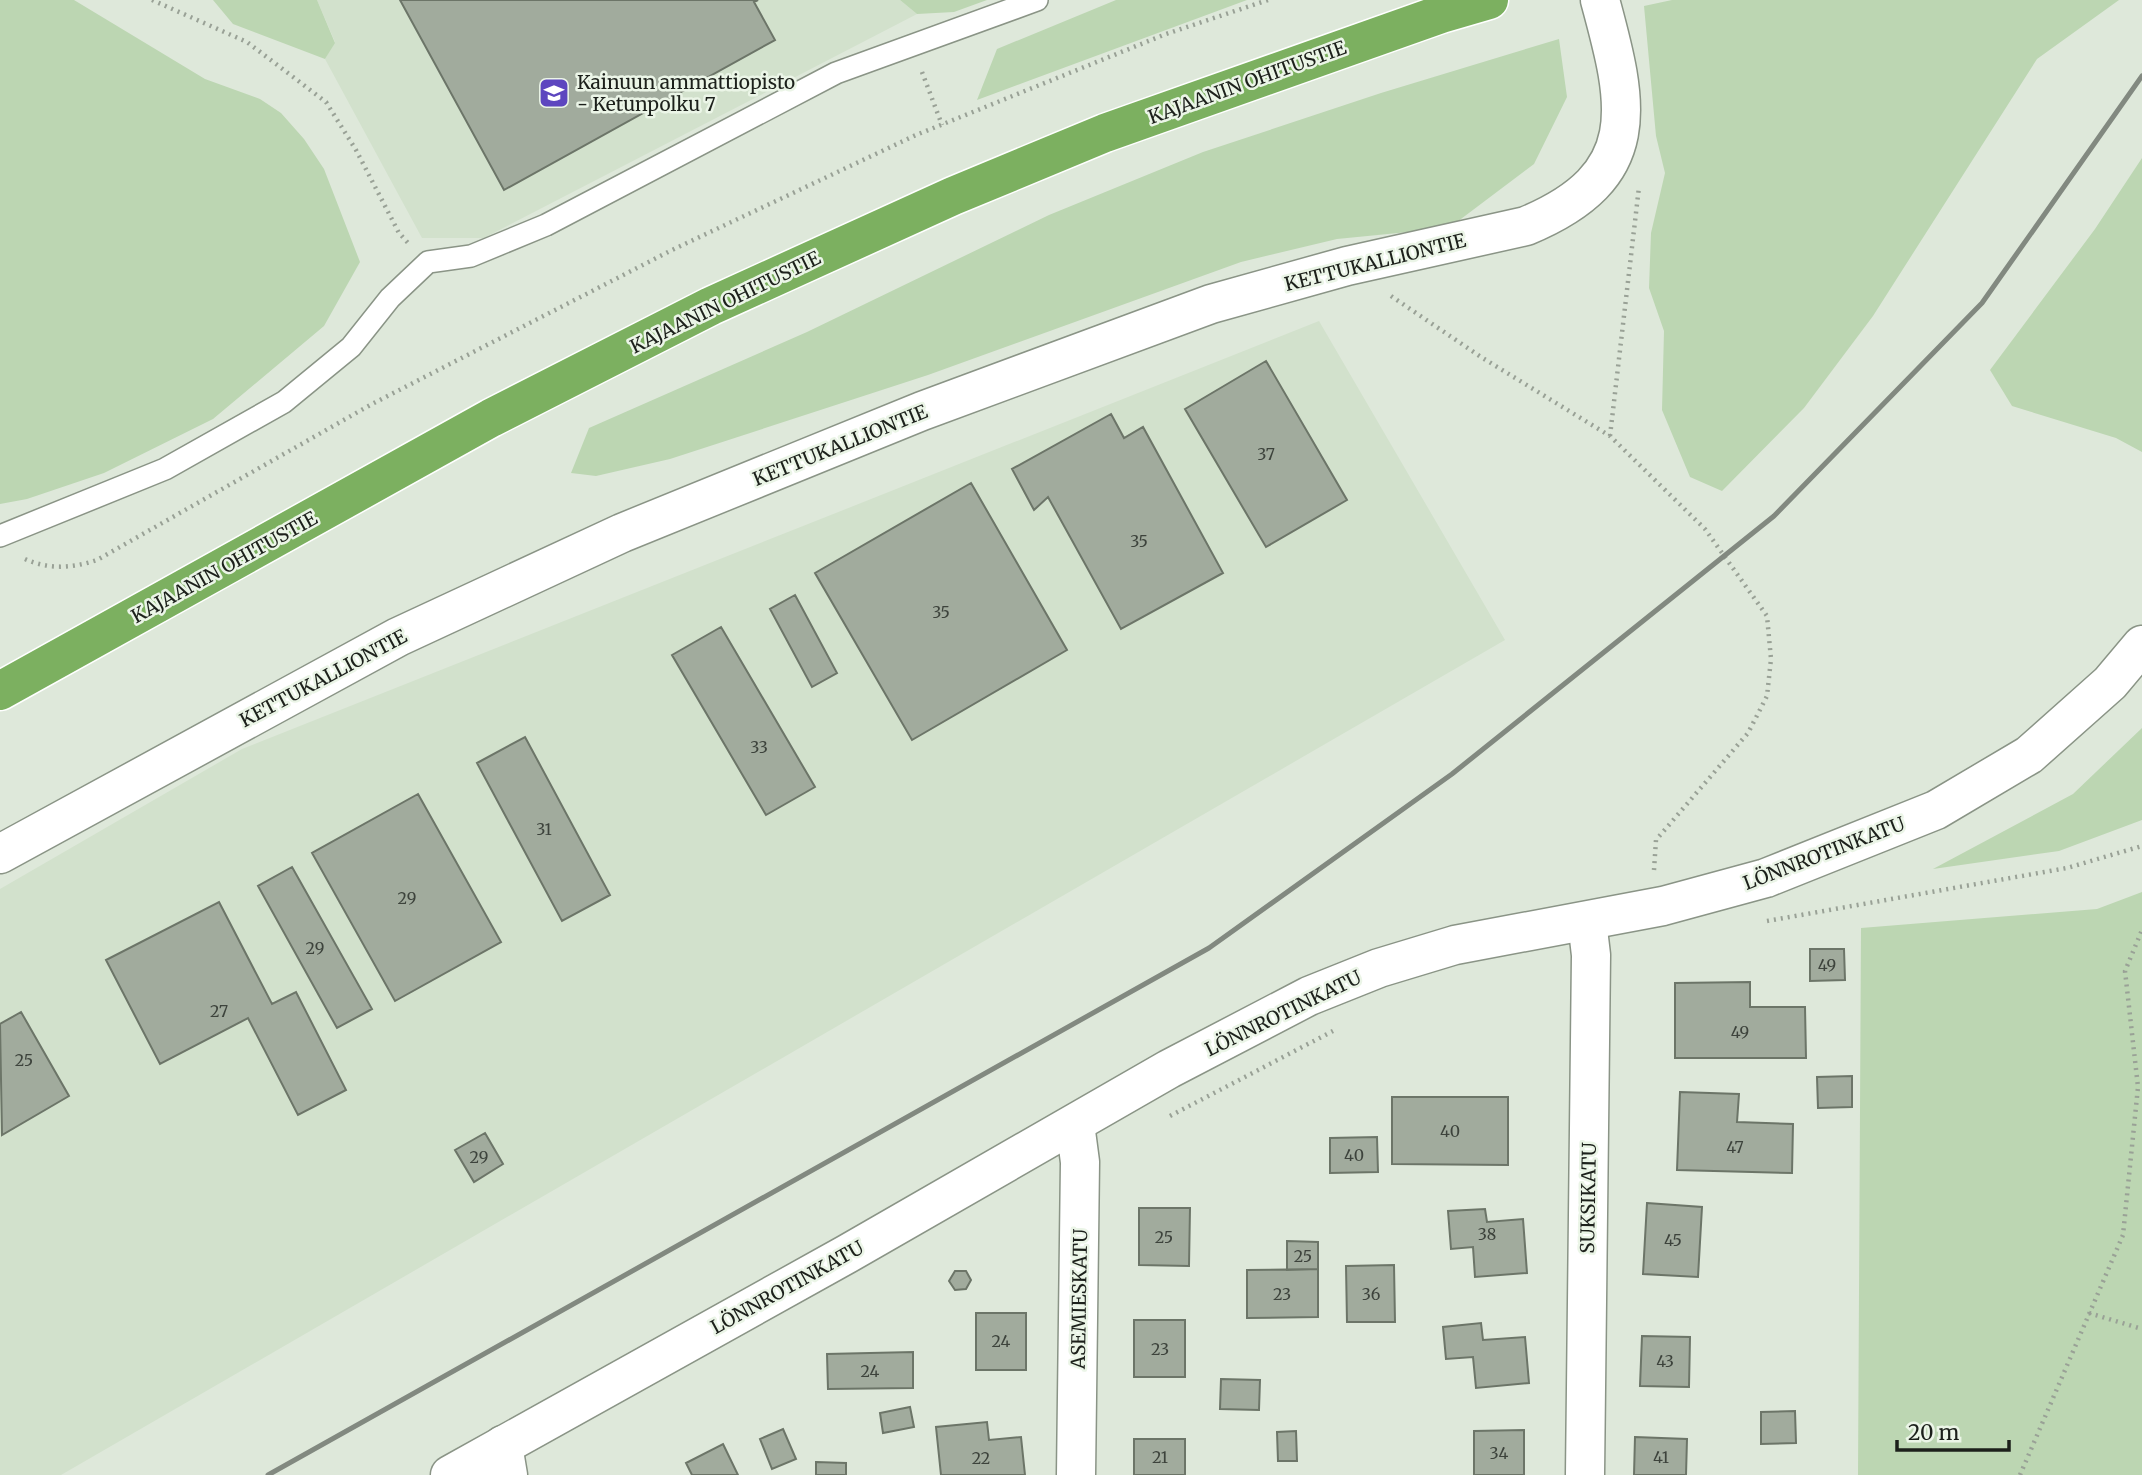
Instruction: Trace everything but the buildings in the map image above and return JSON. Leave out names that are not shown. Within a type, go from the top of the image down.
[{"type":"highway","name":"KAJAANIN OHITUSTIE","points":[[0,691],[491,418],[711,306],[953,196],[1105,133],[1441,14],[1489,0]]},
{"type":"street","name":"KETTUKALLIONTIE","points":[[0,854],[398,637],[622,533],[922,411],[1211,304],[1347,267],[1526,226],[1553,215],[1595,184],[1617,146],[1623,114],[1616,60],[1600,0]]},
{"type":"street","name":"LÖNNROTINKATU","points":[[450,1475],[506,1460],[1168,1069],[1297,1002],[1379,968],[1455,945],[1663,906],[1766,878],[1936,810],[2029,755],[2110,683],[2142,645]]},
{"type":"street","name":"SUKSIKATU","points":[[1585,1475],[1591,955],[1587,921]]},
{"type":"street","name":"ASEMIESKATU","points":[[1075,1124],[1080,1162],[1076,1475]]},
{"type":"lane","points":[[0,536],[165,469],[284,402],[351,347],[390,298],[428,262],[471,256],[545,225],[836,73],[1037,0]]},
{"type":"path","points":[[152,0],[247,42],[326,102],[356,150],[398,233],[428,262]]},
{"type":"path","points":[[18,554],[27,561],[57,567],[77,567],[97,560],[372,404],[672,250],[942,125],[1166,34],[1268,0]]},
{"type":"path","points":[[911,45],[942,125]]},
{"type":"path","points":[[1610,436],[1640,176]]},
{"type":"path","points":[[1347,267],[1480,357],[1610,436],[1705,529],[1767,617],[1770,659],[1767,696],[1748,733],[1656,839],[1654,866]]},
{"type":"path","points":[[1765,921],[2067,868],[2142,846]]},
{"type":"path","points":[[2020,1475],[2123,1235],[2138,1087],[2125,971],[2142,930]]},
{"type":"path","points":[[1168,1117],[1335,1030]]},
{"type":"path","points":[[2089,1313],[2142,1329]]},
{"type":"shaded area","name":"Kainuun ammattiopisto - Ketunpolku 7","points":[[317,0],[900,0],[917,14],[484,238],[422,238],[325,59],[335,42]]},
{"type":"shaded area","points":[[1319,321],[1505,640],[61,1475],[0,1475],[0,889],[242,749]]},
{"type":"green space","points":[[0,0],[74,0],[205,79],[260,99],[281,113],[304,139],[324,169],[360,262],[324,326],[213,419],[104,473],[27,499],[0,504]]},
{"type":"green space","points":[[213,0],[317,0],[335,43],[325,59],[233,24]]},
{"type":"green space","points":[[900,0],[987,0],[954,12],[917,14]]},
{"type":"green space","points":[[1116,0],[1247,0],[977,100],[997,49]]},
{"type":"green space","points":[[1672,0],[2119,0],[2037,59],[1873,316],[1804,408],[1722,491],[1690,477],[1662,410],[1664,331],[1649,288],[1651,233],[1665,173],[1656,136],[1644,6]]},
{"type":"green space","points":[[1559,39],[1567,97],[1534,164],[1449,228],[1337,239],[1241,262],[928,375],[670,459],[596,476],[571,473],[589,428],[807,332],[1049,215],[1203,152],[1381,93]]},
{"type":"green space","points":[[2142,158],[2142,452],[2116,438],[2012,406],[1990,370],[2095,229]]},
{"type":"green space","points":[[2142,728],[2142,820],[2059,851],[1933,869],[2073,794]]},
{"type":"green space","points":[[2142,892],[2142,1475],[1858,1475],[1861,928],[2097,909]]},
{"type":"railway","points":[[268,1475],[1209,948],[1452,774],[1774,516],[1982,303],[2142,76]]},
{"type":"place","name":"Kainuun ammattiopisto - Ketunpolku 7","points":[[554,93]]}]
